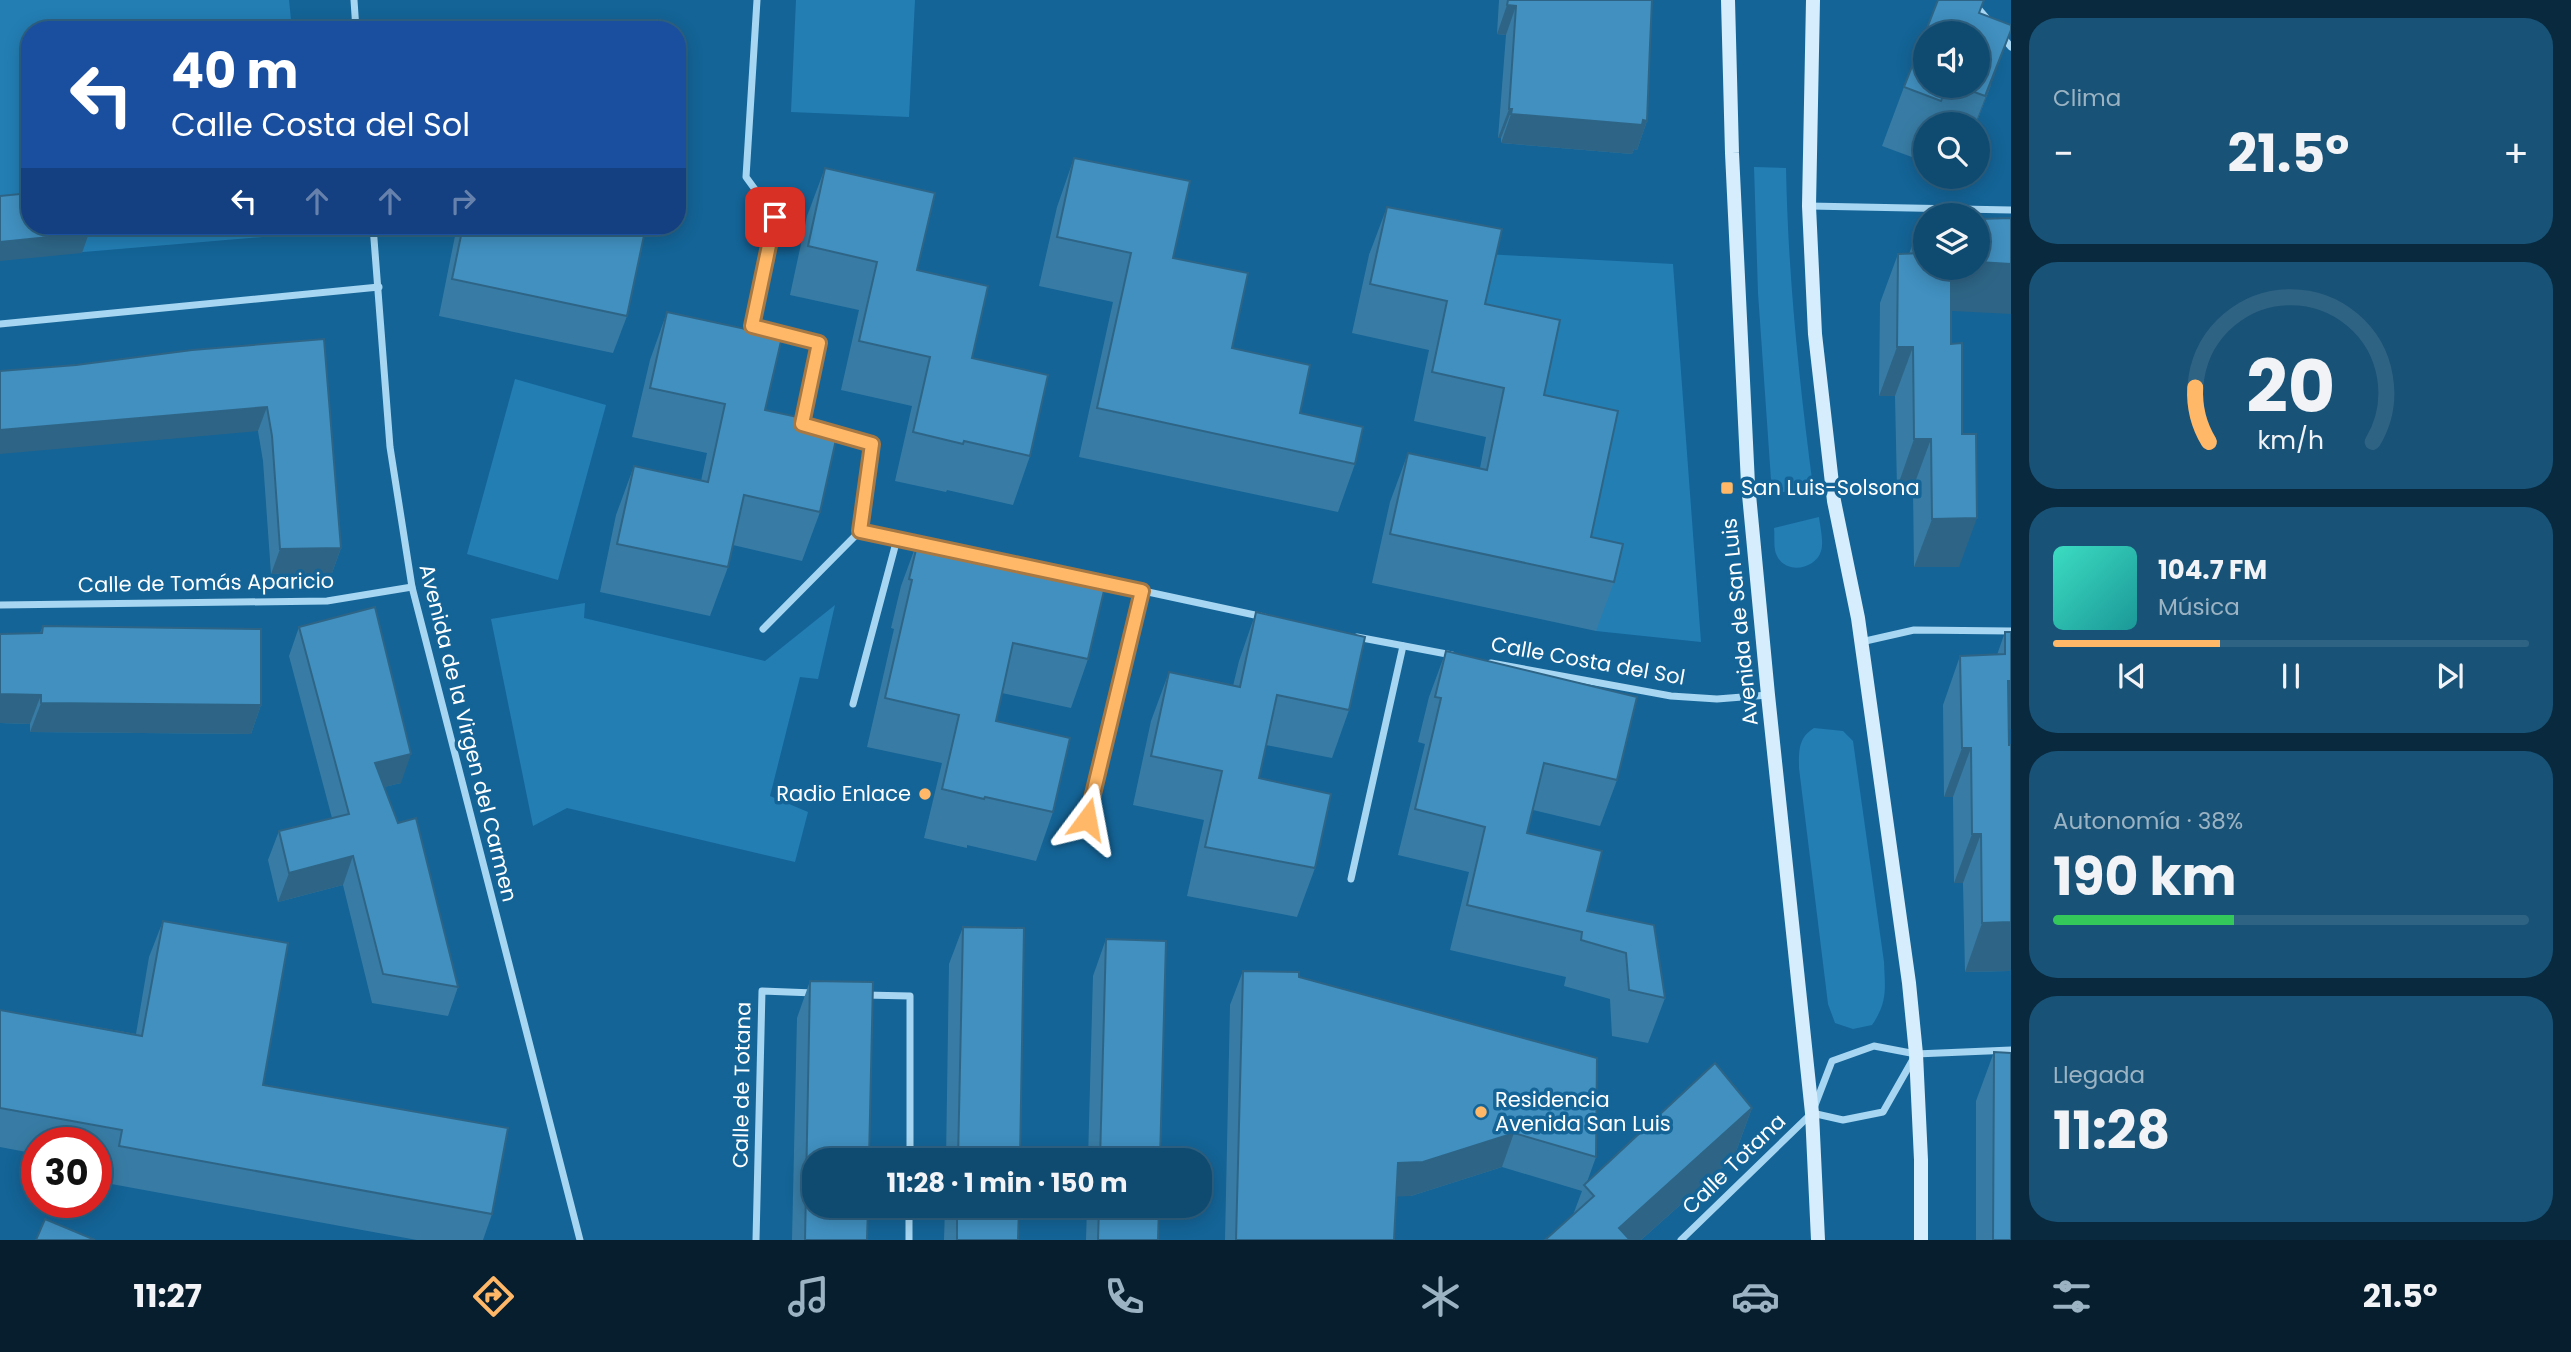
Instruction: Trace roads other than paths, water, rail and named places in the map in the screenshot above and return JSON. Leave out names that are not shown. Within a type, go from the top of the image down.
[{"type":"street","points":[[354,0],[355,21]]},
{"type":"street","points":[[757,0],[746,177],[775,217],[752,326],[819,343],[802,424],[814,427]]},
{"type":"street","name":"Avenida de San Luis","points":[[1728,0],[1731,153],[1748,484],[1812,1113],[1818,1240]]},
{"type":"street","points":[[1813,0],[1810,206],[1815,334],[1834,500],[1861,642],[1909,983],[1916,1054],[1921,1160],[1921,1240]]},
{"type":"street","points":[[1971,0],[2011,47]]},
{"type":"street","points":[[1810,206],[2011,210]]},
{"type":"street","name":"Avenida de la Virgen del Carmen","points":[[374,235],[390,447],[412,587],[580,1240]]},
{"type":"street","points":[[0,324],[379,287]]},
{"type":"street","points":[[763,629],[860,531],[872,444],[825,430]]},
{"type":"street","points":[[860,531],[937,547]]},
{"type":"street","points":[[853,704],[897,539]]},
{"type":"street","points":[[1083,578],[1271,618]]},
{"type":"street","name":"Calle de Tomás Aparicio","points":[[0,605],[327,601],[412,587]]},
{"type":"street","points":[[1087,819],[1142,591]]},
{"type":"street","points":[[1861,642],[1914,630],[2011,631]]},
{"type":"street","points":[[1348,635],[1455,656]]},
{"type":"street","points":[[1351,878],[1403,646]]},
{"type":"street","name":"Calle Costa del Sol","points":[[1482,661],[1671,696],[1717,699],[1768,695]]},
{"type":"street","name":"Calle de Totana","points":[[756,1240],[762,991],[829,994]]},
{"type":"street","points":[[856,995],[910,996],[910,1148]]},
{"type":"street","name":"Avenida de San Luis","points":[[1812,1113],[1832,1061],[1874,1046],[1916,1054],[2011,1050]]},
{"type":"street","points":[[1812,1113],[1843,1120],[1883,1112],[1916,1054]]},
{"type":"street","name":"Calle Totana","points":[[1681,1240],[1812,1113]]},
{"type":"street","points":[[909,1218],[909,1240]]},
{"type":"place","name":"San Luis-Solsona","points":[[1727,488]]},
{"type":"place","name":"Radio Enlace","points":[[925,794]]},
{"type":"place","name":"Residencia Avenida San Luis","points":[[1481,1112]]}]
